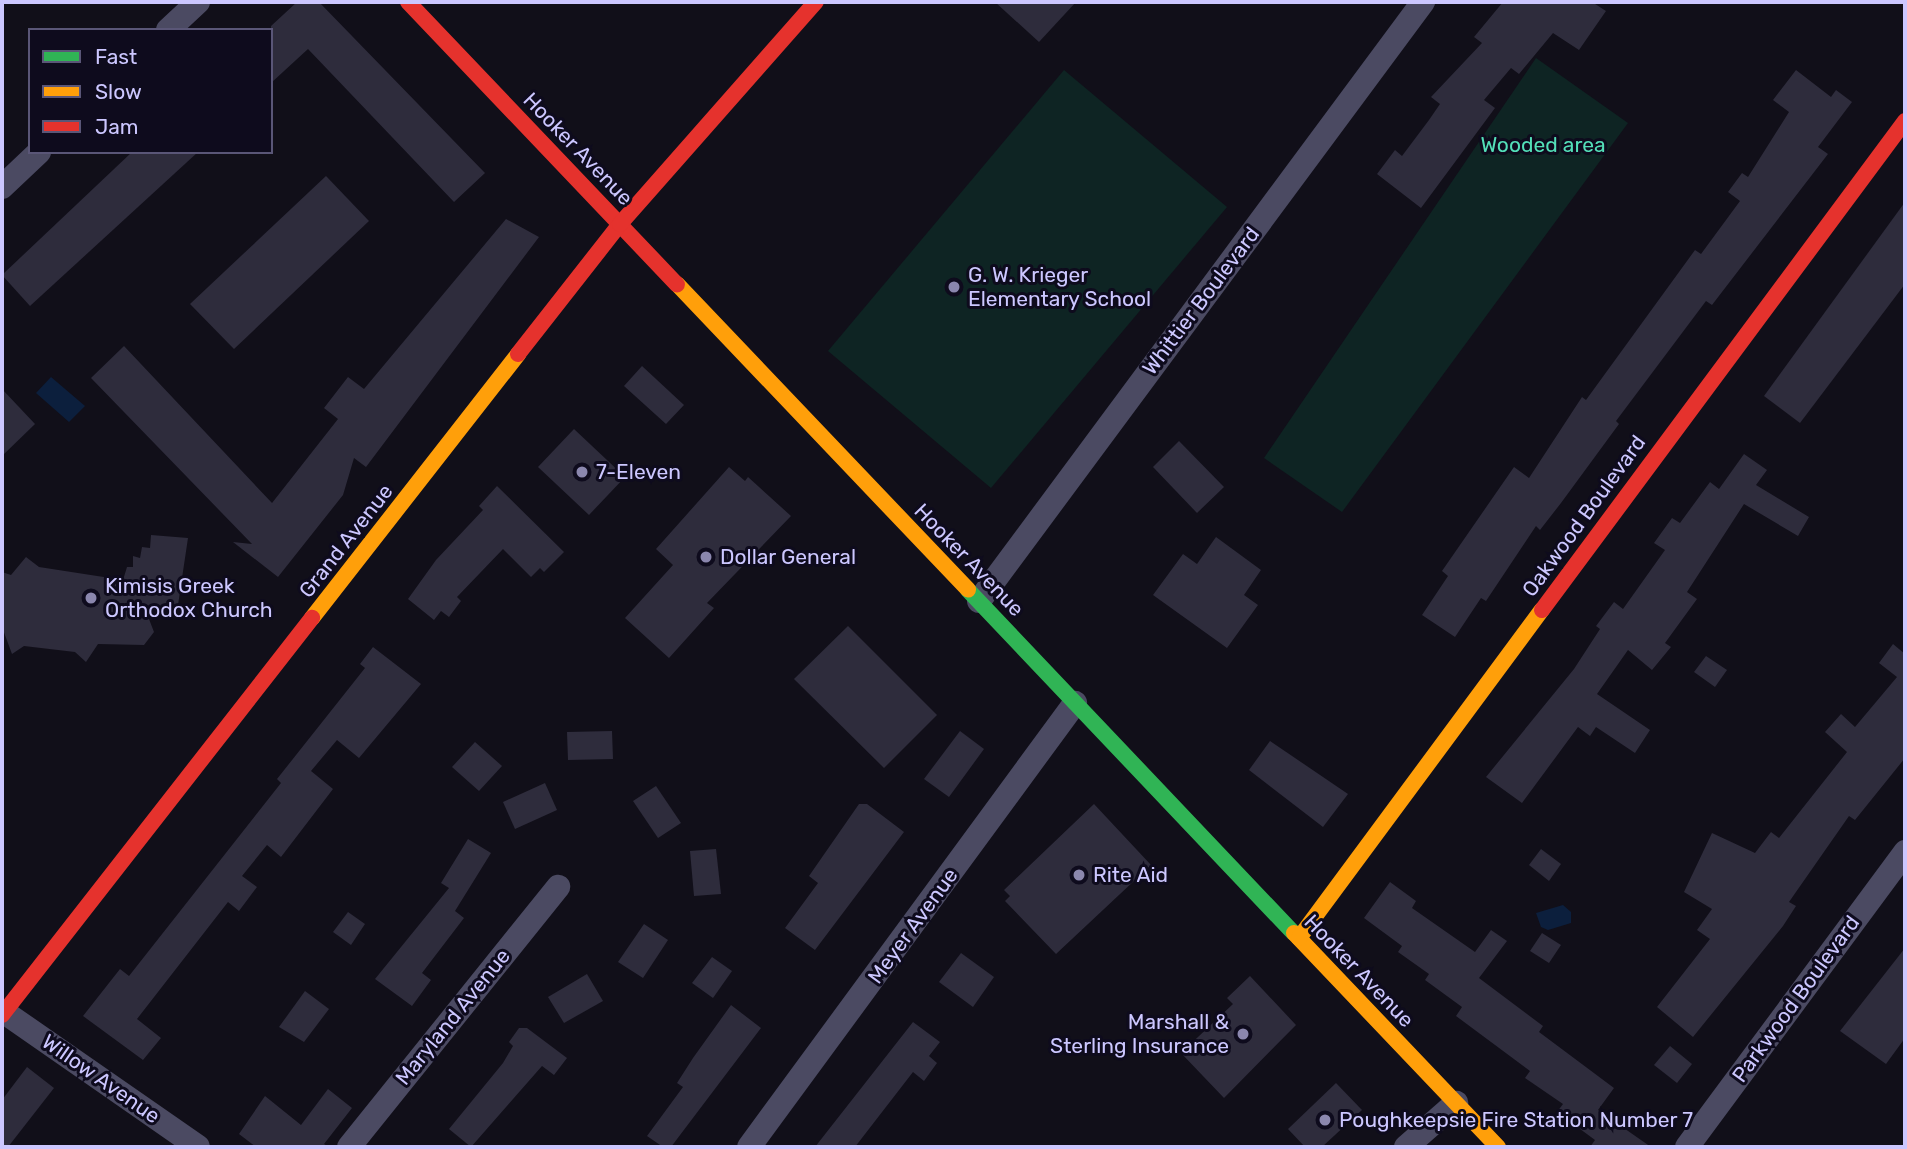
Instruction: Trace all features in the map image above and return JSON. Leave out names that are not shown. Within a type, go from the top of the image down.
[{"type":"street","points":[[170,28],[198,2]]},
{"type":"street","name":"Hooker Avenue","points":[[408,2],[1499,1147]]},
{"type":"street","name":"Grand Avenue","points":[[3,1013],[620,224],[816,2]]},
{"type":"street","name":"Whittier Boulevard","points":[[979,601],[1423,2]]},
{"type":"street","name":"Oakwood Boulevard","points":[[1299,938],[1905,121]]},
{"type":"street","points":[[2,187],[37,154]]},
{"type":"street","name":"Meyer Avenue","points":[[749,1147],[1075,703]]},
{"type":"street","name":"Parkwood Boulevard","points":[[1687,1147],[1905,852]]},
{"type":"street","name":"Maryland Avenue","points":[[349,1147],[558,887]]},
{"type":"street","name":"Willow Avenue","points":[[3,1013],[198,1147]]},
{"type":"street","points":[[1406,1147],[1456,1103]]},
{"type":"green space","name":"Wooded area","points":[[1536,58],[1628,123],[1342,512],[1264,458]]},
{"type":"green space","points":[[1064,70],[1227,207],[991,488],[828,351]]},
{"type":"water","points":[[51,377],[85,406],[69,422],[36,393]]},
{"type":"water","points":[[1563,905],[1571,912],[1571,923],[1548,930],[1541,927],[1536,913]]},
{"type":"building","points":[[297,2],[319,2],[485,173],[454,202],[308,49],[273,81],[271,26]]},
{"type":"building","points":[[995,2],[1076,2],[1039,42]]},
{"type":"building","points":[[1503,2],[1592,2],[1606,11],[1579,50],[1553,33],[1519,74],[1511,68],[1484,100],[1495,108],[1421,208],[1377,174],[1395,150],[1402,156],[1429,120],[1440,104],[1431,97],[1482,43],[1474,37]]},
{"type":"building","points":[[1796,70],[1831,97],[1836,90],[1852,102],[1818,147],[1828,154],[1712,305],[1706,301],[1616,421],[1619,424],[1561,503],[1540,530],[1536,526],[1486,601],[1481,598],[1455,637],[1422,615],[1448,576],[1442,571],[1514,467],[1529,478],[1582,397],[1586,400],[1695,250],[1701,254],[1740,201],[1728,192],[1742,173],[1748,177],[1789,112],[1773,100]]},
{"type":"building","points":[[130,154],[196,154],[30,306],[2,275]]},
{"type":"building","points":[[326,176],[369,221],[234,349],[190,304]]},
{"type":"building","points":[[1905,202],[1905,284],[1800,423],[1764,396]]},
{"type":"building","points":[[506,219],[539,237],[366,467],[354,458],[343,495],[278,577],[233,542],[252,544],[91,378],[124,346],[272,503],[338,419],[324,408],[348,377],[364,389]]},
{"type":"building","points":[[642,366],[684,405],[666,424],[624,386]]},
{"type":"building","points":[[2,389],[35,424],[2,456]]},
{"type":"building","name":"7-Eleven","points":[[574,429],[625,477],[589,515],[538,467]]},
{"type":"building","points":[[1179,441],[1224,487],[1197,513],[1153,467]]},
{"type":"building","points":[[1744,454],[1767,470],[1756,485],[1809,517],[1798,536],[1744,504],[1687,592],[1697,599],[1665,643],[1671,647],[1652,670],[1628,650],[1597,694],[1650,730],[1635,753],[1596,727],[1590,736],[1578,727],[1522,803],[1486,777],[1574,669],[1600,629],[1596,626],[1614,602],[1623,609],[1665,550],[1654,543],[1672,518],[1680,523],[1710,482],[1719,489]]},
{"type":"building","name":"Dollar General","points":[[729,467],[745,481],[748,477],[791,516],[707,603],[714,608],[669,658],[625,618],[673,565],[656,549]]},
{"type":"building","points":[[497,486],[564,552],[544,572],[540,568],[531,577],[503,549],[457,597],[461,601],[449,617],[441,611],[434,620],[408,599],[436,560],[483,510],[479,506]]},
{"type":"building","name":"Kimisis Greek Orthodox Church","points":[[151,535],[188,538],[178,605],[166,604],[164,609],[144,606],[154,632],[144,645],[98,644],[86,662],[75,652],[24,646],[12,654],[2,627],[2,572],[11,575],[26,557],[39,567],[123,580],[127,567],[133,567],[133,556],[140,558],[142,547],[150,548]]},
{"type":"building","points":[[1216,537],[1261,570],[1244,595],[1258,605],[1227,648],[1153,595],[1183,554],[1197,564]]},
{"type":"building","points":[[848,626],[937,715],[884,768],[794,679]]},
{"type":"building","points":[[1893,644],[1905,654],[1905,758],[1855,820],[1849,816],[1789,902],[1796,906],[1783,926],[1693,1037],[1657,1007],[1710,939],[1697,930],[1712,909],[1684,892],[1712,833],[1755,853],[1771,832],[1779,838],[1847,752],[1825,732],[1841,714],[1855,727],[1897,677],[1879,663]]},
{"type":"building","points":[[373,647],[421,684],[359,758],[337,740],[311,771],[333,789],[281,857],[267,845],[242,876],[257,887],[239,911],[228,902],[137,1019],[161,1038],[143,1060],[83,1016],[120,969],[129,976],[281,783],[277,779],[365,668],[360,664]]},
{"type":"building","points":[[1706,656],[1727,670],[1715,687],[1694,672]]},
{"type":"building","points":[[612,731],[613,759],[568,760],[567,732]]},
{"type":"building","points":[[960,731],[984,749],[949,797],[924,779]]},
{"type":"building","points":[[1270,741],[1348,794],[1323,827],[1249,770]]},
{"type":"building","points":[[475,742],[502,766],[479,791],[452,767]]},
{"type":"building","points":[[545,783],[557,810],[515,829],[503,802]]},
{"type":"building","points":[[656,786],[681,823],[658,838],[633,801]]},
{"type":"building","points":[[859,804],[867,804],[904,832],[815,950],[785,928],[818,883],[809,876]]},
{"type":"building","name":"Rite Aid","points":[[1094,804],[1151,865],[1056,954],[1005,901],[1010,896],[1004,890]]},
{"type":"building","points":[[468,839],[491,853],[455,911],[464,918],[422,973],[431,980],[412,1006],[375,979],[449,888],[441,883]]},
{"type":"building","points":[[716,849],[721,894],[694,896],[690,851]]},
{"type":"building","points":[[1541,849],[1561,864],[1549,881],[1529,865]]},
{"type":"building","points":[[1390,882],[1416,901],[1412,908],[1475,952],[1491,930],[1507,941],[1479,978],[1543,1026],[1539,1032],[1614,1088],[1598,1110],[1651,1147],[1590,1147],[1595,1140],[1557,1112],[1563,1104],[1525,1078],[1530,1071],[1456,1016],[1462,1007],[1425,980],[1429,974],[1398,952],[1402,946],[1364,918]]},
{"type":"building","points":[[348,912],[365,924],[351,945],[333,932]]},
{"type":"building","points":[[644,924],[668,940],[643,978],[618,962]]},
{"type":"building","points":[[1542,933],[1561,945],[1549,963],[1530,951]]},
{"type":"building","points":[[1905,948],[1905,1038],[1886,1064],[1840,1031]]},
{"type":"building","points":[[961,953],[994,977],[973,1007],[939,982]]},
{"type":"building","points":[[712,957],[732,971],[713,998],[692,983]]},
{"type":"building","points":[[587,974],[603,1001],[564,1023],[548,997]]},
{"type":"building","name":"Marshall & Sterling Insurance","points":[[1250,976],[1296,1025],[1224,1098],[1181,1053],[1233,1004],[1227,998]]},
{"type":"building","points":[[305,991],[329,1009],[304,1042],[279,1027]]},
{"type":"building","points":[[731,1005],[761,1028],[671,1147],[663,1147],[647,1136],[683,1087],[677,1083]]},
{"type":"building","points":[[913,1022],[940,1042],[929,1056],[937,1063],[924,1081],[913,1072],[855,1147],[815,1147]]},
{"type":"building","points":[[519,1028],[527,1028],[567,1058],[554,1075],[542,1066],[471,1147],[449,1129],[503,1063],[513,1046],[509,1042]]},
{"type":"building","points":[[1670,1046],[1692,1064],[1677,1083],[1654,1065]]},
{"type":"building","points":[[27,1067],[54,1088],[8,1147],[2,1147],[2,1100]]},
{"type":"building","name":"Poughkeepsie Fire Station Number 7","points":[[1336,1083],[1362,1110],[1322,1147],[1305,1147],[1288,1129]]},
{"type":"building","points":[[328,1089],[352,1108],[324,1144],[329,1147],[256,1147],[239,1134],[265,1096],[301,1125]]},
{"type":"traffic: fast","points":[[968,590],[1294,933]]},
{"type":"traffic: slow","points":[[677,284],[968,590]]},
{"type":"traffic: slow","points":[[312,618],[518,354]]},
{"type":"traffic: slow","points":[[1299,938],[1542,610]]},
{"type":"traffic: slow","points":[[1294,933],[1498,1147]]},
{"type":"traffic: jam","points":[[408,2],[677,284]]},
{"type":"traffic: jam","points":[[518,354],[620,224],[816,2]]},
{"type":"traffic: jam","points":[[1542,610],[1905,121]]},
{"type":"traffic: jam","points":[[2,1015],[312,618]]},
{"type":"place","name":"G. W. Krieger Elementary School","points":[[954,287]]},
{"type":"place","name":"7-Eleven","points":[[582,472]]},
{"type":"place","name":"Dollar General","points":[[706,557]]},
{"type":"place","name":"Kimisis Greek Orthodox Church","points":[[91,598]]},
{"type":"place","name":"Rite Aid","points":[[1079,875]]},
{"type":"place","name":"Marshall & Sterling Insurance","points":[[1243,1034]]},
{"type":"place","name":"Poughkeepsie Fire Station Number 7","points":[[1325,1120]]}]
